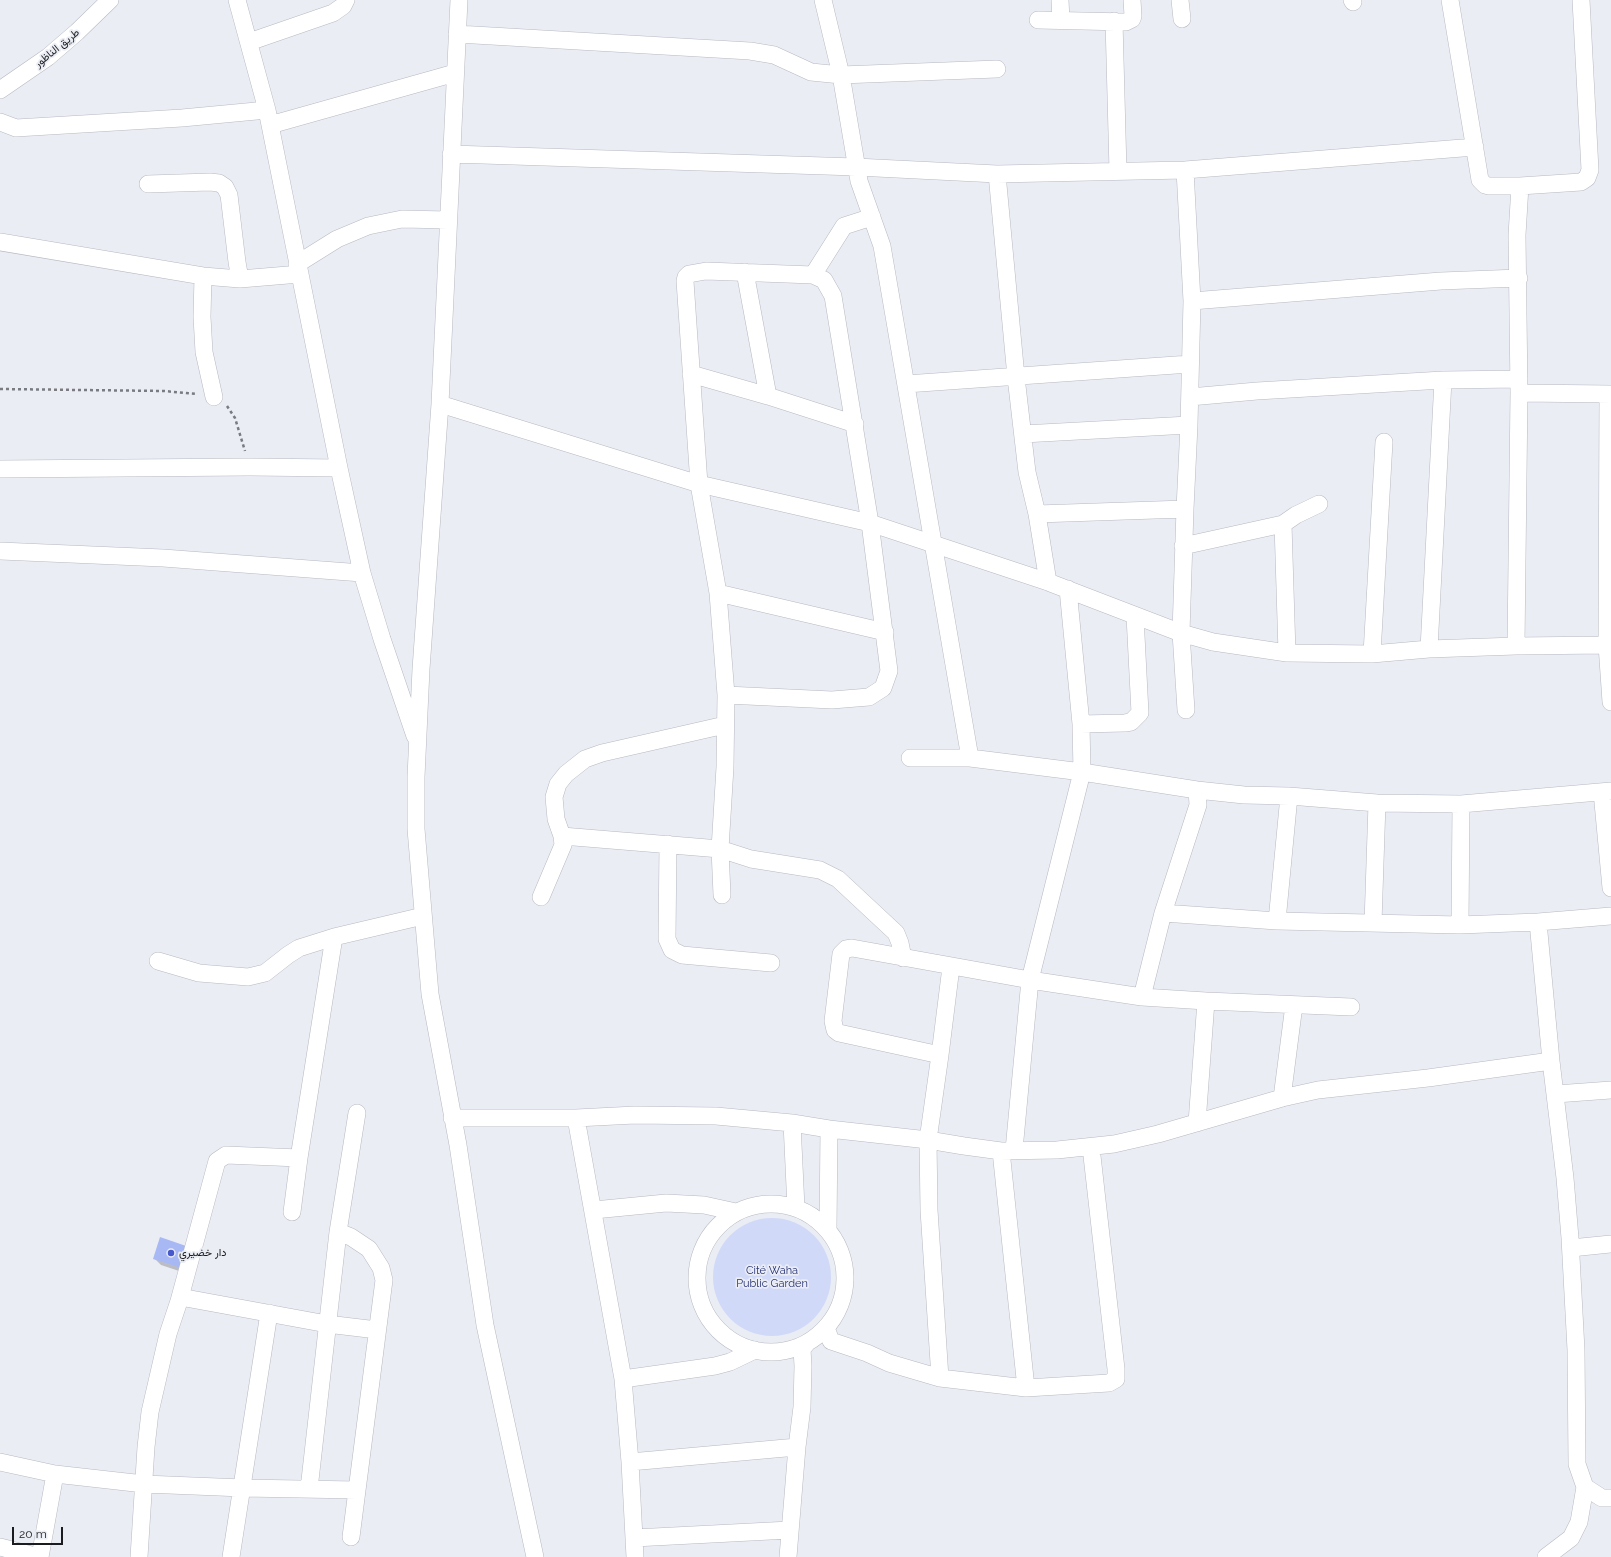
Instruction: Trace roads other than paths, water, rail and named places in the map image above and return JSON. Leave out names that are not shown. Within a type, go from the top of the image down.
[{"type":"street","name":"طريق الناظور","points":[[0,90],[48,57],[77,32],[110,0]]},
{"type":"street","points":[[237,0],[268,117],[339,468],[362,573],[418,746]]},
{"type":"street","points":[[249,42],[327,16],[343,6],[346,0]]},
{"type":"street","points":[[459,0],[440,404],[421,669],[416,777],[416,829],[430,994],[458,1145],[485,1325],[534,1557]]},
{"type":"street","points":[[823,0],[841,75],[859,181],[882,246],[970,758]]},
{"type":"street","points":[[1060,0],[1061,20]]},
{"type":"street","points":[[1038,20],[1126,22],[1132,19],[1133,16],[1132,0]]},
{"type":"street","points":[[1180,0],[1182,19]]},
{"type":"street","points":[[1450,0],[1480,180],[1485,185],[1520,186],[1581,182],[1587,178],[1590,170],[1581,0]]},
{"type":"street","points":[[1114,21],[1118,171]]},
{"type":"street","points":[[457,34],[750,51],[774,55],[811,72],[841,75],[997,69]]},
{"type":"street","points":[[0,122],[16,128],[182,118],[268,117],[456,73]]},
{"type":"street","points":[[451,154],[856,167],[997,174],[1185,170],[1475,147]]},
{"type":"street","points":[[1185,170],[1192,301],[1190,425],[1183,546],[1181,633],[1186,710]]},
{"type":"street","points":[[997,174],[1016,377],[1027,472],[1037,514],[1048,582]]},
{"type":"street","points":[[148,184],[210,182],[218,183],[225,187],[230,195],[240,278]]},
{"type":"street","points":[[1516,646],[1519,386],[1517,235],[1520,186]]},
{"type":"street","points":[[813,275],[844,226],[872,218]]},
{"type":"street","points":[[0,242],[203,276],[240,278],[298,269],[337,239],[368,226],[402,219],[448,220]]},
{"type":"street","points":[[722,895],[720,850],[725,767],[726,695],[718,592],[699,484],[684,286],[686,277],[695,272],[706,271],[813,275],[824,280],[833,296],[870,523],[889,671],[883,688],[869,697],[832,700],[726,695]]},
{"type":"street","points":[[745,272],[768,396]]},
{"type":"street","points":[[203,276],[202,317],[204,352],[214,397]]},
{"type":"street","points":[[1192,301],[1442,281],[1518,278]]},
{"type":"street","points":[[906,384],[1190,364]]},
{"type":"street","points":[[691,374],[768,396],[855,424]]},
{"type":"street","points":[[1429,649],[1443,380]]},
{"type":"street","points":[[1190,397],[1257,391],[1443,380],[1610,394],[1607,645],[1611,702]]},
{"type":"street","points":[[440,404],[699,484],[870,523],[1048,582],[1181,633],[1213,642],[1287,653],[1372,654],[1429,649],[1607,645]]},
{"type":"street","points":[[1023,434],[1190,425]]},
{"type":"street","points":[[1372,654],[1384,442]]},
{"type":"street","points":[[0,469],[339,468]]},
{"type":"street","points":[[1183,546],[1283,524],[1302,512],[1319,504]]},
{"type":"street","points":[[1037,514],[1185,509]]},
{"type":"street","points":[[1283,524],[1287,653]]},
{"type":"street","points":[[0,551],[163,558],[362,573]]},
{"type":"street","points":[[1026,1388],[1008,1151],[1030,980],[1082,772],[1081,724],[1068,589]]},
{"type":"street","points":[[718,592],[884,632]]},
{"type":"street","points":[[1081,724],[1131,722],[1140,713],[1135,616]]},
{"type":"street","points":[[394,672],[421,669]]},
{"type":"street","points":[[541,897],[563,845],[562,836],[556,819],[554,797],[558,784],[566,774],[585,759],[602,753],[725,726]]},
{"type":"street","points":[[910,758],[970,758],[1082,772],[1197,790],[1244,795],[1289,796],[1377,803],[1461,804],[1607,792],[1611,888]]},
{"type":"street","points":[[1142,997],[1163,913],[1198,806],[1197,790]]},
{"type":"street","points":[[1277,921],[1289,796]]},
{"type":"street","points":[[1373,923],[1377,803]]},
{"type":"street","points":[[1460,924],[1461,804]]},
{"type":"street","points":[[562,836],[668,844],[720,850],[751,859],[820,870],[829,873],[838,879],[896,933],[903,958]]},
{"type":"street","points":[[668,844],[667,939],[672,950],[682,955],[771,963]]},
{"type":"street","points":[[1163,913],[1277,921],[1460,924],[1538,922],[1611,916]]},
{"type":"street","points":[[158,961],[199,973],[248,977],[265,973],[295,950],[334,937],[423,916]]},
{"type":"street","points":[[1538,922],[1571,1248],[1576,1350],[1577,1464],[1585,1487],[1579,1522],[1571,1538],[1546,1557]]},
{"type":"street","points":[[292,1212],[299,1158],[334,937]]},
{"type":"street","points":[[940,1055],[839,1033],[835,1030],[833,1026],[841,954],[846,949],[852,948],[950,967],[1142,997],[1206,1002],[1351,1007]]},
{"type":"street","points":[[940,1378],[929,1210],[928,1140],[950,967]]},
{"type":"street","points":[[1197,1123],[1206,1002]]},
{"type":"street","points":[[1282,1098],[1294,1005]]},
{"type":"street","points":[[452,1118],[576,1118],[635,1115],[709,1116],[792,1123],[829,1130],[928,1140],[1008,1151],[1057,1150],[1114,1144],[1197,1123],[1282,1098],[1335,1088],[1428,1078],[1551,1061]]},
{"type":"street","points":[[1556,1094],[1611,1090]]},
{"type":"street","points":[[309,1489],[338,1232],[357,1112]]},
{"type":"street","points":[[576,1118],[594,1210],[623,1379],[630,1462],[635,1557]]},
{"type":"street","points":[[792,1123],[796,1208]]},
{"type":"street","points":[[828,1230],[829,1130]]},
{"type":"street","points":[[826,1328],[831,1341],[867,1353],[889,1363],[940,1378],[1026,1388],[1068,1387],[1108,1383],[1116,1378],[1091,1147]]},
{"type":"street","points":[[139,1557],[150,1412],[168,1334],[180,1297],[217,1161],[226,1155],[299,1158]]},
{"type":"street","points":[[594,1210],[666,1203],[704,1205],[736,1212]]},
{"type":"street","points":[[788,1557],[797,1447],[802,1407],[802,1349],[807,1343],[826,1328],[838,1310],[845,1290],[845,1269],[839,1248],[828,1230],[814,1217],[796,1208],[776,1203],[755,1205],[736,1212],[716,1228],[702,1250],[697,1275],[700,1300],[712,1323],[731,1340],[755,1350],[773,1352],[790,1350],[807,1343]]},
{"type":"street","points":[[338,1232],[350,1237],[369,1249],[381,1268],[384,1280],[351,1537]]},
{"type":"street","points":[[1571,1248],[1611,1244]]},
{"type":"street","points":[[180,1297],[327,1324],[377,1330]]},
{"type":"street","points":[[231,1557],[243,1488],[269,1313]]},
{"type":"street","points":[[623,1379],[715,1366],[730,1362],[755,1350]]},
{"type":"street","points":[[630,1462],[797,1447]]},
{"type":"street","points":[[0,1462],[55,1474],[144,1484],[356,1490]]},
{"type":"street","points":[[0,1547],[40,1557],[55,1474]]},
{"type":"street","points":[[1585,1487],[1602,1498],[1611,1498]]},
{"type":"street","points":[[634,1538],[790,1530]]},
{"type":"place","name":"دار خضيري","points":[[171,1253]]},
{"type":"park label","name":"Cité Waha Public Garden","points":[[772,1277]]}]
